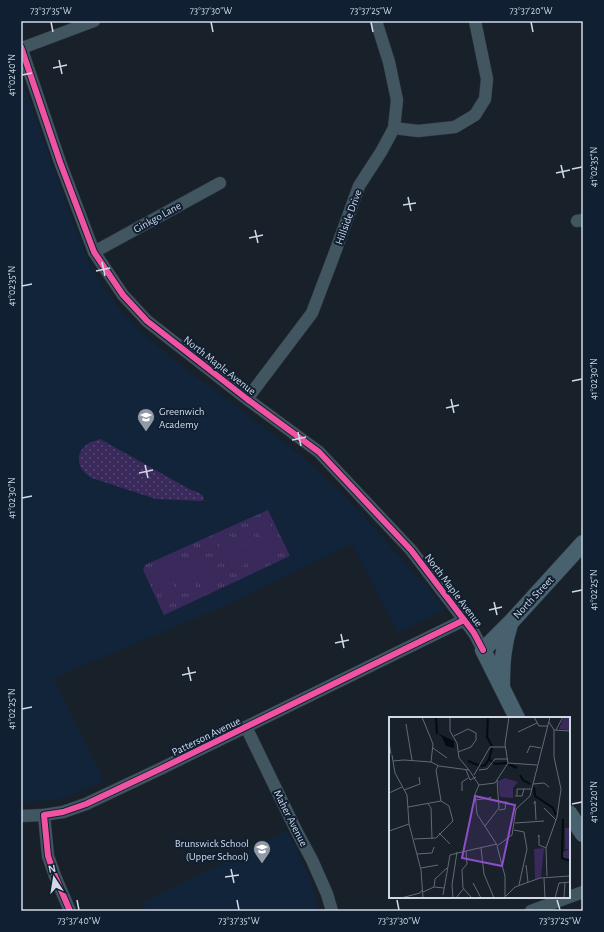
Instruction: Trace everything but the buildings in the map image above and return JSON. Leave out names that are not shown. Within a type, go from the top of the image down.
[{"type":"main road","name":"North Street","points":[[482,650],[511,622],[583,543]]},
{"type":"main road","points":[[502,689],[504,646],[511,622]]},
{"type":"main road","points":[[482,650],[516,717]]},
{"type":"main road","points":[[570,814],[583,834]]},
{"type":"street","points":[[21,47],[94,21]]},
{"type":"street","name":"Hillside Drive","points":[[247,400],[312,313],[359,186],[394,128],[397,100],[389,62],[376,21]]},
{"type":"street","points":[[394,128],[418,131],[456,127],[475,115],[485,99],[487,79],[476,21]]},
{"type":"street","name":"North Maple Avenue","points":[[21,47],[60,162],[94,252],[123,294],[147,321],[247,400],[319,452],[411,550],[474,633],[482,650]]},
{"type":"street","name":"Ginkgo Lane","points":[[94,252],[220,183]]},
{"type":"street","name":"Patterson Avenue","points":[[21,816],[63,812],[86,804],[464,620]]},
{"type":"street","name":"Maher Avenue","points":[[246,727],[296,832],[312,860],[327,894],[332,911]]},
{"type":"street","points":[[44,815],[48,856],[70,911]]},
{"type":"street","points":[[570,897],[583,892]]},
{"type":"street","points":[[531,911],[567,898]]},
{"type":"shaded area","name":"Greenwich Academy","points":[[21,76],[67,206],[89,262],[103,286],[119,308],[144,334],[174,360],[303,457],[354,505],[446,609],[398,633],[352,544],[227,605],[53,678],[104,781],[58,800],[21,802]]},
{"type":"shaded area","name":"Brunswick School (Upper School)","points":[[287,831],[310,879],[319,911],[147,911],[142,903]]},
{"type":"green space","points":[[100,439],[191,490],[198,492],[203,496],[204,500],[156,499],[92,478],[81,468],[79,455],[81,450],[87,445]]},
{"type":"green space","points":[[268,510],[290,556],[164,615],[143,570],[145,565]]},
{"type":"green space","points":[[268,519],[282,549],[268,555],[255,525]]},
{"type":"green space","points":[[250,527],[264,557],[250,563],[237,534]]},
{"type":"green space","points":[[231,536],[245,565],[231,571],[218,542]]},
{"type":"green space","points":[[201,549],[215,579],[201,585],[188,555]]},
{"type":"green space","points":[[182,557],[196,587],[182,593],[169,564]]},
{"type":"green space","points":[[164,566],[178,595],[164,601],[151,572]]},
{"type":"cycle path","points":[[21,47],[60,162],[94,252],[123,295],[147,321],[247,399],[319,452],[411,550],[474,633],[483,650]]},
{"type":"cycle path","points":[[70,911],[48,856],[44,815],[63,812],[86,804],[464,620]]},
{"type":"place","name":"Greenwich Academy","points":[[146,432]]},
{"type":"place","name":"Brunswick School (Upper School)","points":[[262,864]]}]
